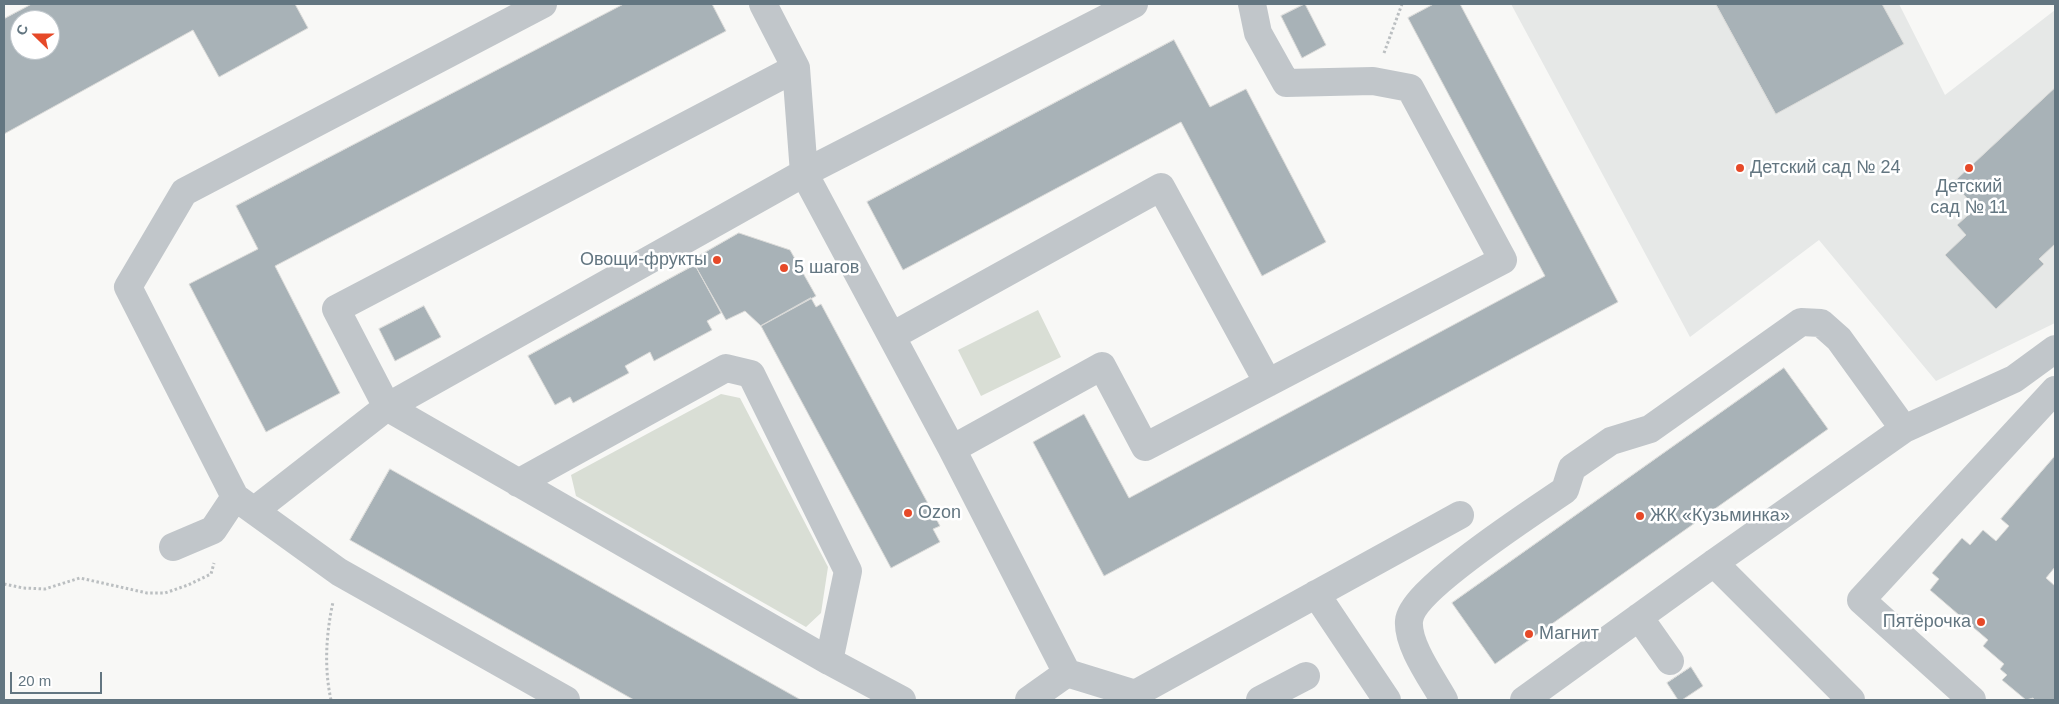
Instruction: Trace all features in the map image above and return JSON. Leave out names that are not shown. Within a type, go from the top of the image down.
[{"type":"lane","points":[[543,4],[184,192],[128,288],[245,503],[339,572],[566,700]]},
{"type":"lane","points":[[763,4],[796,68],[804,173],[952,448],[1067,673],[1137,697],[1460,514]]},
{"type":"lane","points":[[173,547],[213,530],[245,503],[387,406],[804,173],[1134,4]]},
{"type":"lane","points":[[952,448],[1102,366],[1146,447],[1503,260],[1410,88],[1373,82],[1286,83],[1258,33],[1252,4]]},
{"type":"lane","points":[[796,68],[336,309],[387,406],[829,661],[902,700]]},
{"type":"lane","points":[[892,336],[1161,187],[1268,383]]},
{"type":"lane","points":[[1444,700],[1412,642],[1408,620],[1422,596],[1445,575],[1565,490],[1572,468],[1611,442],[1650,429],[1801,322],[1821,324],[1839,339],[1904,429]]},
{"type":"lane","points":[[1524,700],[1904,429],[2014,379],[2055,349]]},
{"type":"lane","points":[[518,483],[726,368],[751,374],[848,571],[829,661]]},
{"type":"lane","points":[[2014,379],[2055,379]]},
{"type":"lane","points":[[1972,700],[1861,600],[2055,390]]},
{"type":"lane","points":[[1714,563],[1851,700]]},
{"type":"lane","points":[[1316,594],[1387,700]]},
{"type":"lane","points":[[1639,617],[1670,661]]},
{"type":"lane","points":[[1028,700],[1067,673]]},
{"type":"lane","points":[[1260,700],[1306,676]]},
{"type":"path","points":[[1373,82],[1402,4]]},
{"type":"path","points":[[4,584],[23,588],[45,589],[80,578],[147,593],[165,593],[211,574],[216,557],[213,530]]},
{"type":"path","points":[[331,700],[327,680],[328,626],[339,572]]},
{"type":"shaded area","name":"Детский сад № 24","points":[[1511,4],[1899,4],[1945,95],[2055,10],[2055,323],[1936,381],[1819,240],[1690,337]]},
{"type":"shaded area","points":[[1038,310],[1061,357],[981,396],[958,350]]},
{"type":"shaded area","points":[[721,394],[740,398],[828,567],[821,613],[806,627],[576,496],[571,475]]},
{"type":"building","points":[[32,4],[295,4],[308,28],[219,77],[193,30],[4,134],[4,19],[10,16],[10,60],[60,60],[60,10],[21,10]]},
{"type":"building","points":[[624,4],[712,4],[726,31],[275,266],[340,393],[266,432],[189,284],[258,249],[236,206]]},
{"type":"building","points":[[1305,4],[1326,45],[1302,58],[1281,16]]},
{"type":"building","points":[[1434,4],[1460,4],[1618,302],[1104,576],[1033,442],[1084,414],[1129,498],[1545,276],[1408,18]]},
{"type":"building","points":[[1716,4],[1882,4],[1904,44],[1776,114]]},
{"type":"building","points":[[1174,40],[1210,107],[1246,89],[1326,242],[1262,276],[1181,122],[903,270],[867,202]]},
{"type":"building","points":[[2055,88],[2055,244],[2039,259],[2044,264],[1996,309],[1945,255],[1966,235],[1957,225],[1976,208],[1953,183]]},
{"type":"building","points":[[739,233],[790,250],[816,296],[761,326],[745,311],[726,320],[692,260]]},
{"type":"building","points":[[695,265],[721,313],[707,321],[712,330],[654,361],[650,352],[625,366],[629,373],[573,403],[570,397],[555,405],[528,356]]},
{"type":"building","points":[[811,298],[816,307],[821,304],[940,526],[933,529],[940,542],[891,568],[761,326]]},
{"type":"building","points":[[424,306],[441,337],[395,361],[379,329]]},
{"type":"building","name":"ЖК «Кузьминка»","points":[[1784,368],[1828,429],[1495,664],[1452,603]]},
{"type":"building","points":[[2055,456],[2055,567],[2046,578],[2055,586],[2055,700],[2035,700],[2033,698],[2026,700],[2002,680],[2007,675],[2000,669],[2004,664],[1983,646],[1988,640],[1930,590],[1939,579],[1932,573],[1962,538],[1970,545],[1983,530],[1996,541],[2009,526],[2001,519]]},
{"type":"building","points":[[390,469],[801,700],[634,700],[350,540]]},
{"type":"building","points":[[1691,667],[1703,686],[1682,700],[1678,700],[1667,683]]},
{"type":"place","name":"Детский сад № 24","points":[[1740,168]]},
{"type":"place","name":"Детский сад № 11","points":[[1969,168]]},
{"type":"place","name":"Овощи-фрукты","points":[[717,260]]},
{"type":"place","name":"5 шагов","points":[[784,268]]},
{"type":"place","name":"Ozon","points":[[908,513]]},
{"type":"place","name":"ЖК «Кузьминка»","points":[[1640,516]]},
{"type":"place","name":"Пятёрочка","points":[[1981,622]]},
{"type":"place","name":"Магнит","points":[[1529,634]]}]
